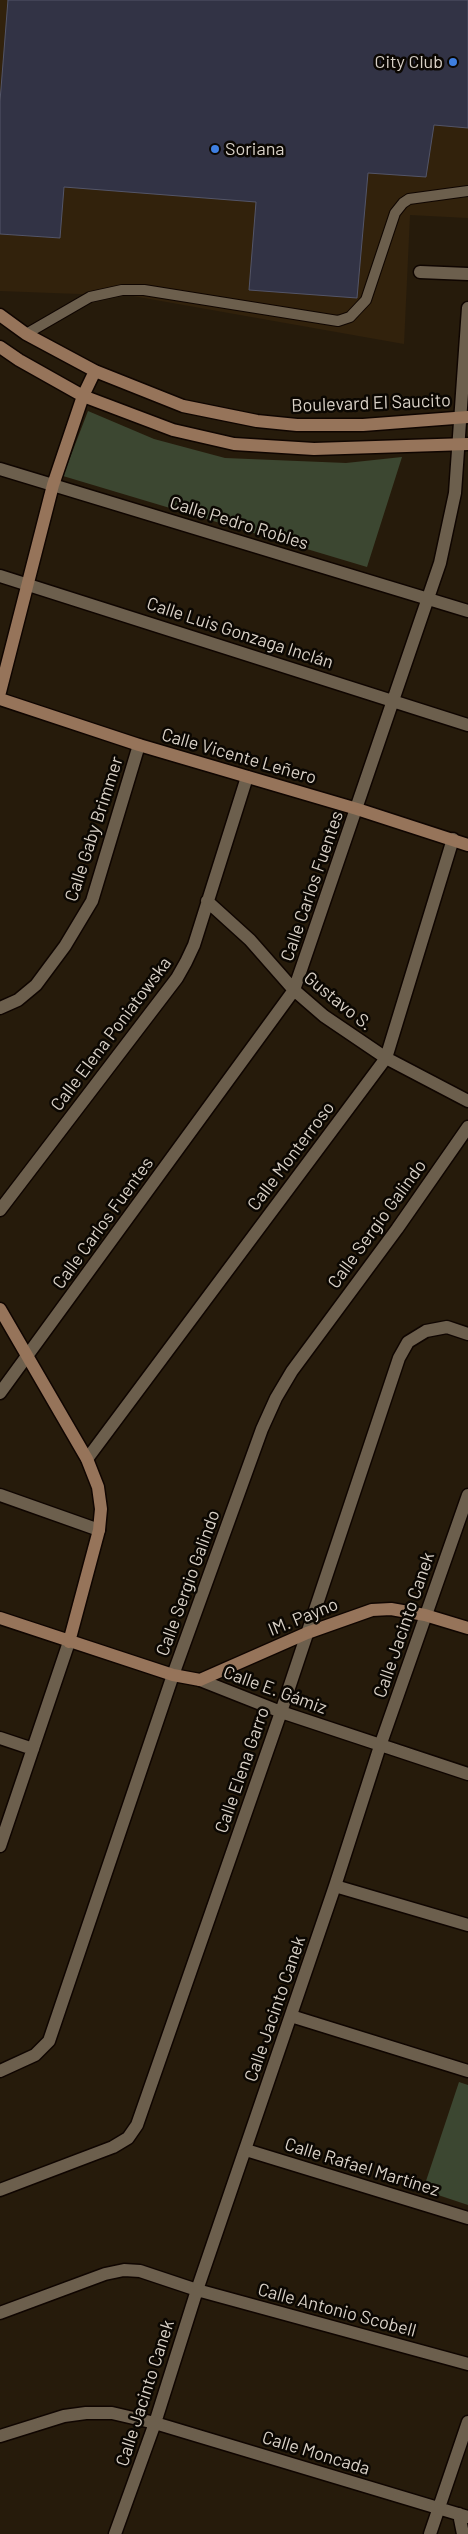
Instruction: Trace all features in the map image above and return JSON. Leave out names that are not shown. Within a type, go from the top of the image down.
[{"type":"street","points":[[420,272],[468,274]]},
{"type":"street","name":"Calle Carlos Fuentes","points":[[0,1393],[294,990],[358,809],[440,563],[464,444],[468,308]]},
{"type":"street","name":"Boulevard El Saucito","points":[[0,314],[26,334],[95,371],[183,406],[257,421],[325,426],[465,417]]},
{"type":"street","points":[[0,347],[19,360],[83,396],[172,430],[234,444],[314,449],[464,444]]},
{"type":"street","points":[[0,692],[26,583],[53,485],[83,396],[95,371]]},
{"type":"street","name":"Calle Pedro Robles","points":[[0,470],[468,611]]},
{"type":"street","name":"Calle Luis Gonzaga Inclán","points":[[0,576],[468,725]]},
{"type":"street","name":"Calle Vicente Leñero","points":[[0,699],[139,745],[358,809],[468,845]]},
{"type":"street","name":"Calle Gaby Brimmer","points":[[0,1008],[18,1000],[36,985],[65,946],[92,901],[139,745]]},
{"type":"street","name":"Calle Elena Poniatowska","points":[[0,1210],[177,978],[194,945],[246,777]]},
{"type":"street","name":"Calle Monterroso","points":[[88,1459],[386,1058],[453,839]]},
{"type":"street","name":"Gustavo S.","points":[[207,902],[250,940],[294,990],[324,1016],[386,1058],[468,1101]]},
{"type":"street","name":"Calle Sergio Galindo","points":[[0,2071],[35,2055],[49,2041],[173,1675],[262,1429],[276,1398],[292,1371],[468,1127]]},
{"type":"street","points":[[0,1309],[27,1358],[88,1459],[98,1487],[101,1509],[99,1530],[69,1642],[0,1846]]},
{"type":"street","name":"Calle Elena Garro","points":[[0,2190],[113,2147],[128,2138],[137,2125],[281,1712],[403,1350],[416,1336],[438,1327],[447,1327],[468,1334]]},
{"type":"street","points":[[0,1495],[99,1530]]},
{"type":"street","name":"Calle Jacinto Canek","points":[[115,2534],[155,2423],[197,2290],[335,1886],[380,1746],[468,1495]]},
{"type":"street","name":"IM. Payno","points":[[200,1680],[307,1633],[372,1610],[391,1609],[425,1615],[468,1628]]},
{"type":"street","name":"Calle E. Gámiz","points":[[0,1618],[173,1675],[200,1680],[281,1712],[468,1774]]},
{"type":"street","points":[[0,1738],[33,1749]]},
{"type":"street","points":[[335,1886],[468,1925]]},
{"type":"street","points":[[291,2016],[468,2071]]},
{"type":"street","name":"Calle Rafael Martínez","points":[[246,2150],[468,2218]]},
{"type":"street","name":"Calle Antonio Scobell","points":[[0,2313],[105,2274],[124,2270],[140,2271],[197,2290],[468,2364]]},
{"type":"street","name":"Calle Moncada","points":[[0,2436],[64,2416],[86,2412],[112,2413],[155,2423],[463,2515]]},
{"type":"street","points":[[430,2534],[468,2422]]},
{"type":"street","points":[[463,2515],[463,2534]]},
{"type":"lane","points":[[26,334],[90,297],[122,290],[144,290],[338,321],[350,317],[366,300],[395,213],[402,203],[409,200],[468,191]]},
{"type":"shaded area","name":"Soriana","points":[[0,0],[468,0],[468,218],[410,215],[404,344],[133,296],[0,291]]},
{"type":"green space","points":[[88,411],[154,439],[225,458],[346,463],[402,457],[367,567],[63,476]]},
{"type":"green space","points":[[459,2082],[468,2085],[468,2205],[423,2190]]},
{"type":"building","name":"Soriana","points":[[8,0],[468,0],[468,128],[434,125],[426,177],[368,173],[357,298],[249,290],[256,202],[64,187],[60,238],[0,234],[0,101]]},
{"type":"place","name":"City Club","points":[[453,62]]},
{"type":"place","name":"Soriana","points":[[215,149]]}]
